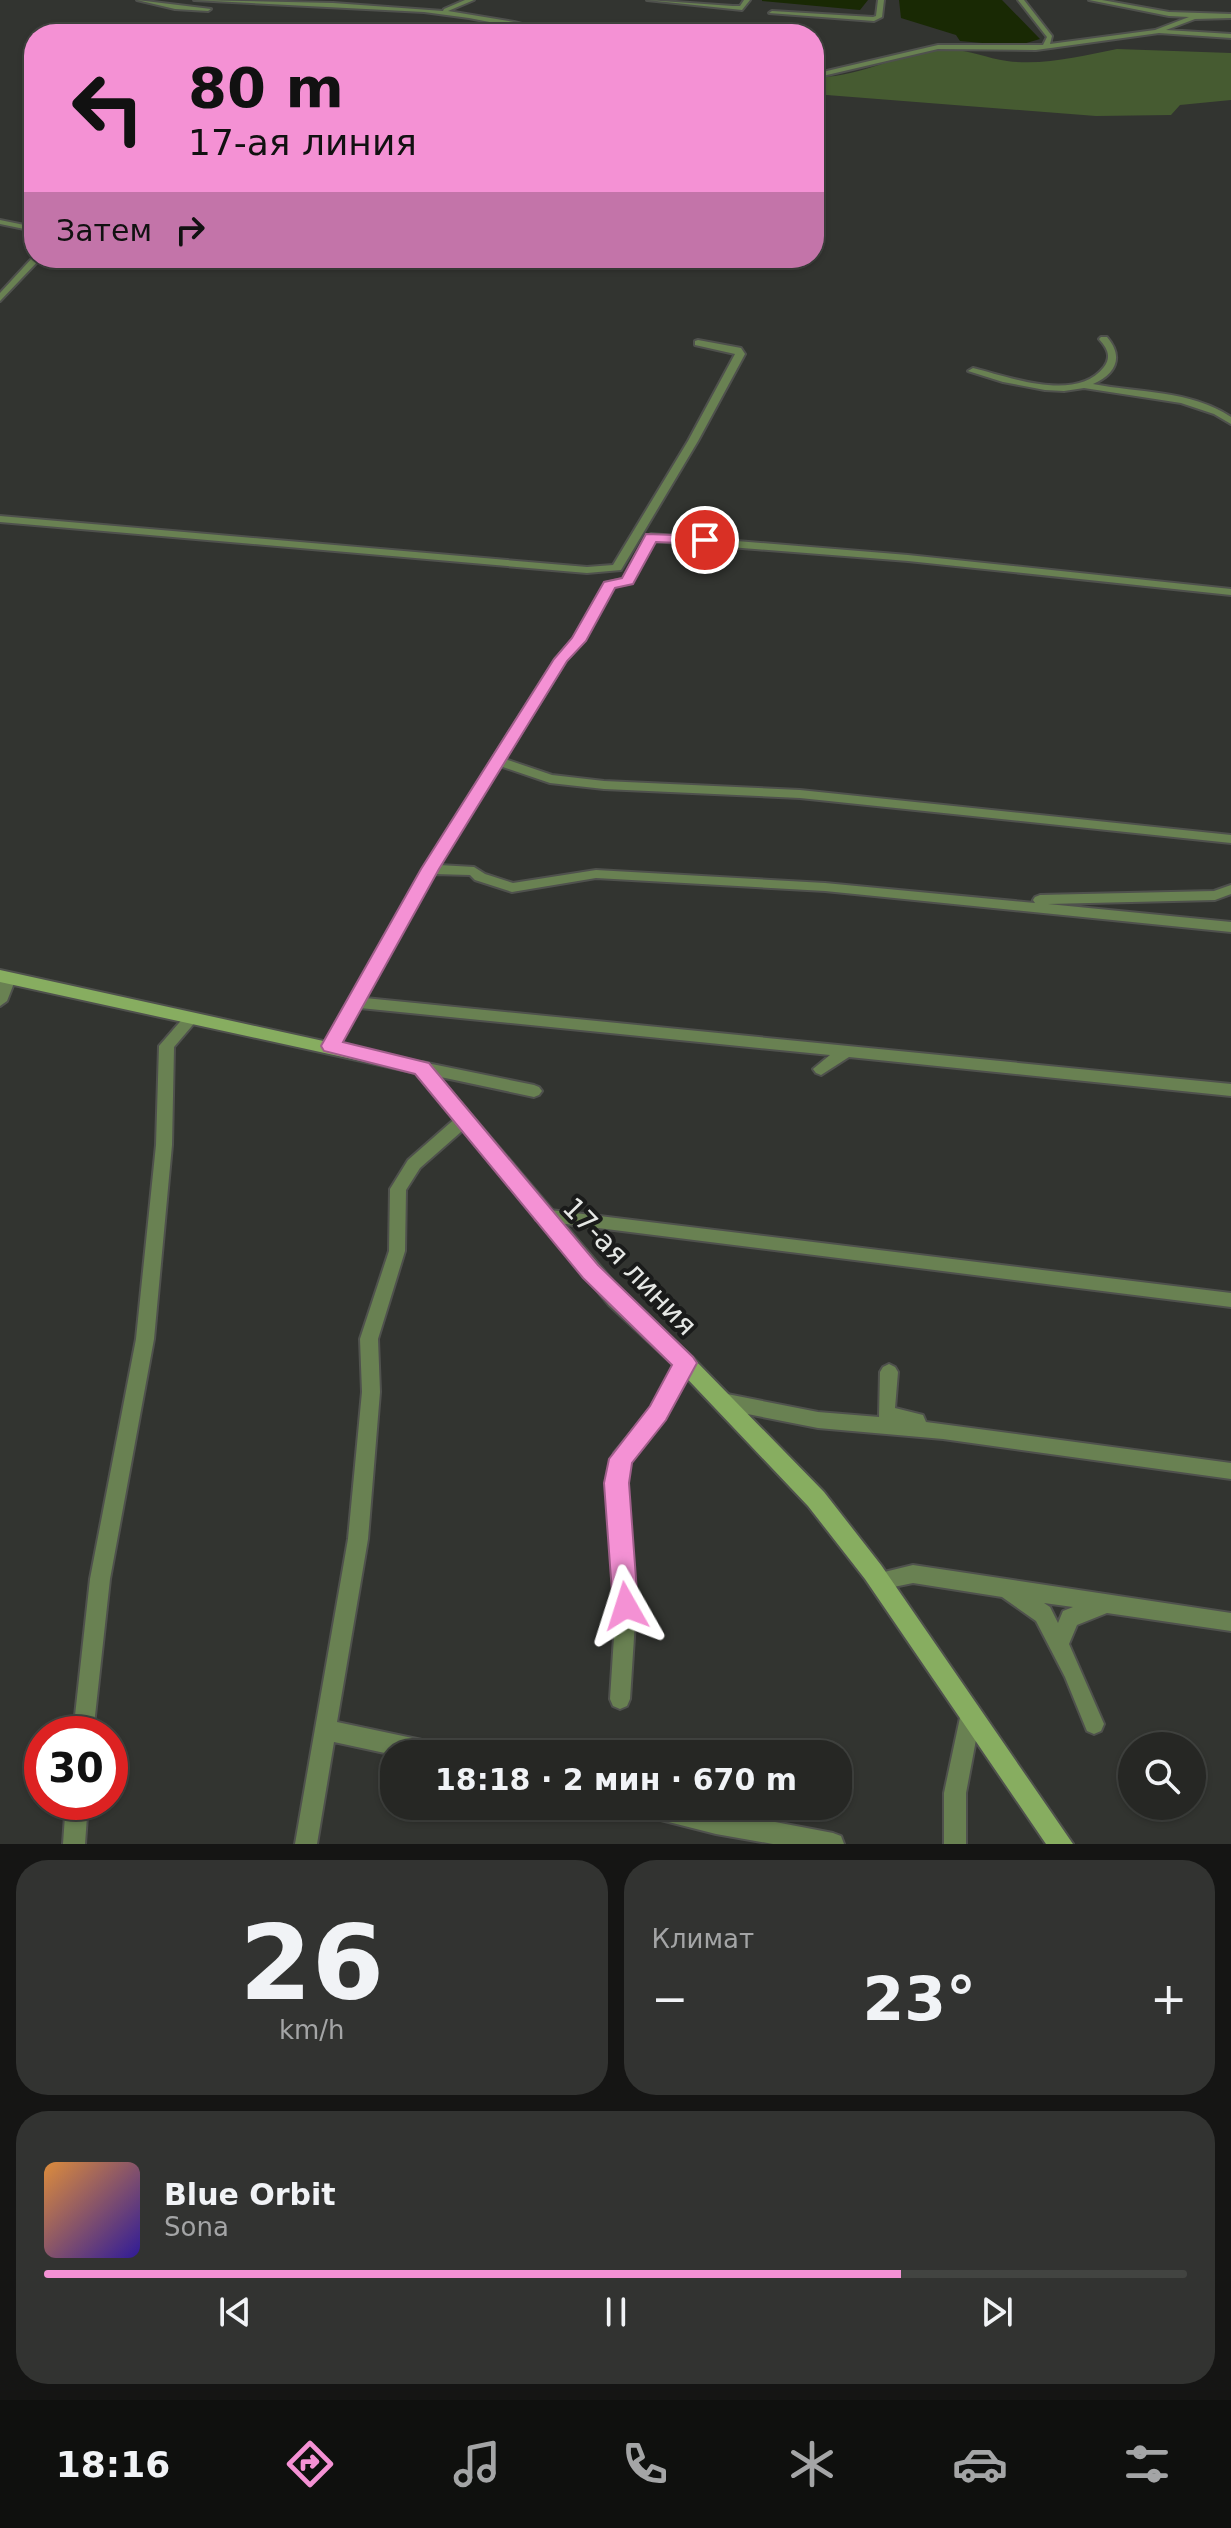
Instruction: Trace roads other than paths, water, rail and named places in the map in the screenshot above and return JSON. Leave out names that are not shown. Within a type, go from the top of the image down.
[{"type":"street","points":[[140,0],[175,7],[231,10],[284,3]]},
{"type":"street","points":[[197,0],[442,11],[523,24]]},
{"type":"street","points":[[442,11],[471,0]]},
{"type":"street","points":[[650,0],[742,8]]},
{"type":"street","points":[[736,17],[747,0]]},
{"type":"street","points":[[772,13],[874,19],[879,17],[881,0]]},
{"type":"street","points":[[1021,0],[1050,37],[1046,47]]},
{"type":"street","points":[[1092,0],[1178,14],[1231,17]]},
{"type":"street","points":[[1178,14],[1188,20]]},
{"type":"street","points":[[1157,32],[1188,20],[1215,16]]},
{"type":"street","points":[[824,74],[938,47],[1020,50],[1157,32],[1231,36]]},
{"type":"street","points":[[0,222],[24,227]]},
{"type":"street","points":[[0,298],[28,268]]},
{"type":"street","points":[[1084,385],[1110,366],[1112,350],[1104,339]]},
{"type":"street","points":[[0,519],[587,570],[617,568],[693,441],[740,354],[738,350],[698,343]]},
{"type":"street","points":[[973,371],[1057,387],[1084,385],[1195,405],[1219,412],[1231,421]]},
{"type":"street","points":[[331,1046],[430,869],[561,659],[578,641],[609,585],[627,581],[651,537],[908,558],[1231,592]]},
{"type":"street","points":[[497,761],[536,776],[563,780],[800,794],[1231,839]]},
{"type":"street","points":[[430,869],[474,871],[480,877],[512,888],[596,874],[825,887],[1003,902],[1231,927]]},
{"type":"street","points":[[1003,902],[1215,895],[1231,889]]},
{"type":"street","points":[[0,1001],[4,977],[190,1020],[331,1046],[534,1091]]},
{"type":"street","points":[[354,1002],[1231,1090]]},
{"type":"street","points":[[85,1716],[100,1579],[145,1339],[164,1145],[167,1046],[190,1020]]},
{"type":"street","points":[[821,1069],[848,1050]]},
{"type":"street","name":"17-ая линия","points":[[422,1068],[542,1215],[616,1299],[685,1363],[816,1499],[879,1581],[1061,1844]]},
{"type":"street","points":[[306,1844],[358,1539],[371,1392],[369,1339],[397,1251],[398,1189],[414,1164],[464,1120]]},
{"type":"street","points":[[542,1215],[1231,1300]]},
{"type":"street","points":[[620,1699],[626,1606],[616,1483],[621,1459],[658,1413],[685,1363]]},
{"type":"street","points":[[889,1372],[886,1414],[943,1431]]},
{"type":"street","points":[[722,1401],[818,1420],[943,1431],[1231,1471]]},
{"type":"street","points":[[879,1581],[913,1574],[1231,1622]]},
{"type":"street","points":[[1003,1586],[1043,1614],[1094,1724]]},
{"type":"street","points":[[1059,1644],[1070,1618],[1108,1603]]},
{"type":"street","points":[[955,1844],[955,1793],[972,1713]]},
{"type":"street","points":[[324,1730],[380,1742]]},
{"type":"street","points":[[74,1844],[76,1820]]},
{"type":"street","points":[[704,1820],[833,1844]]}]
